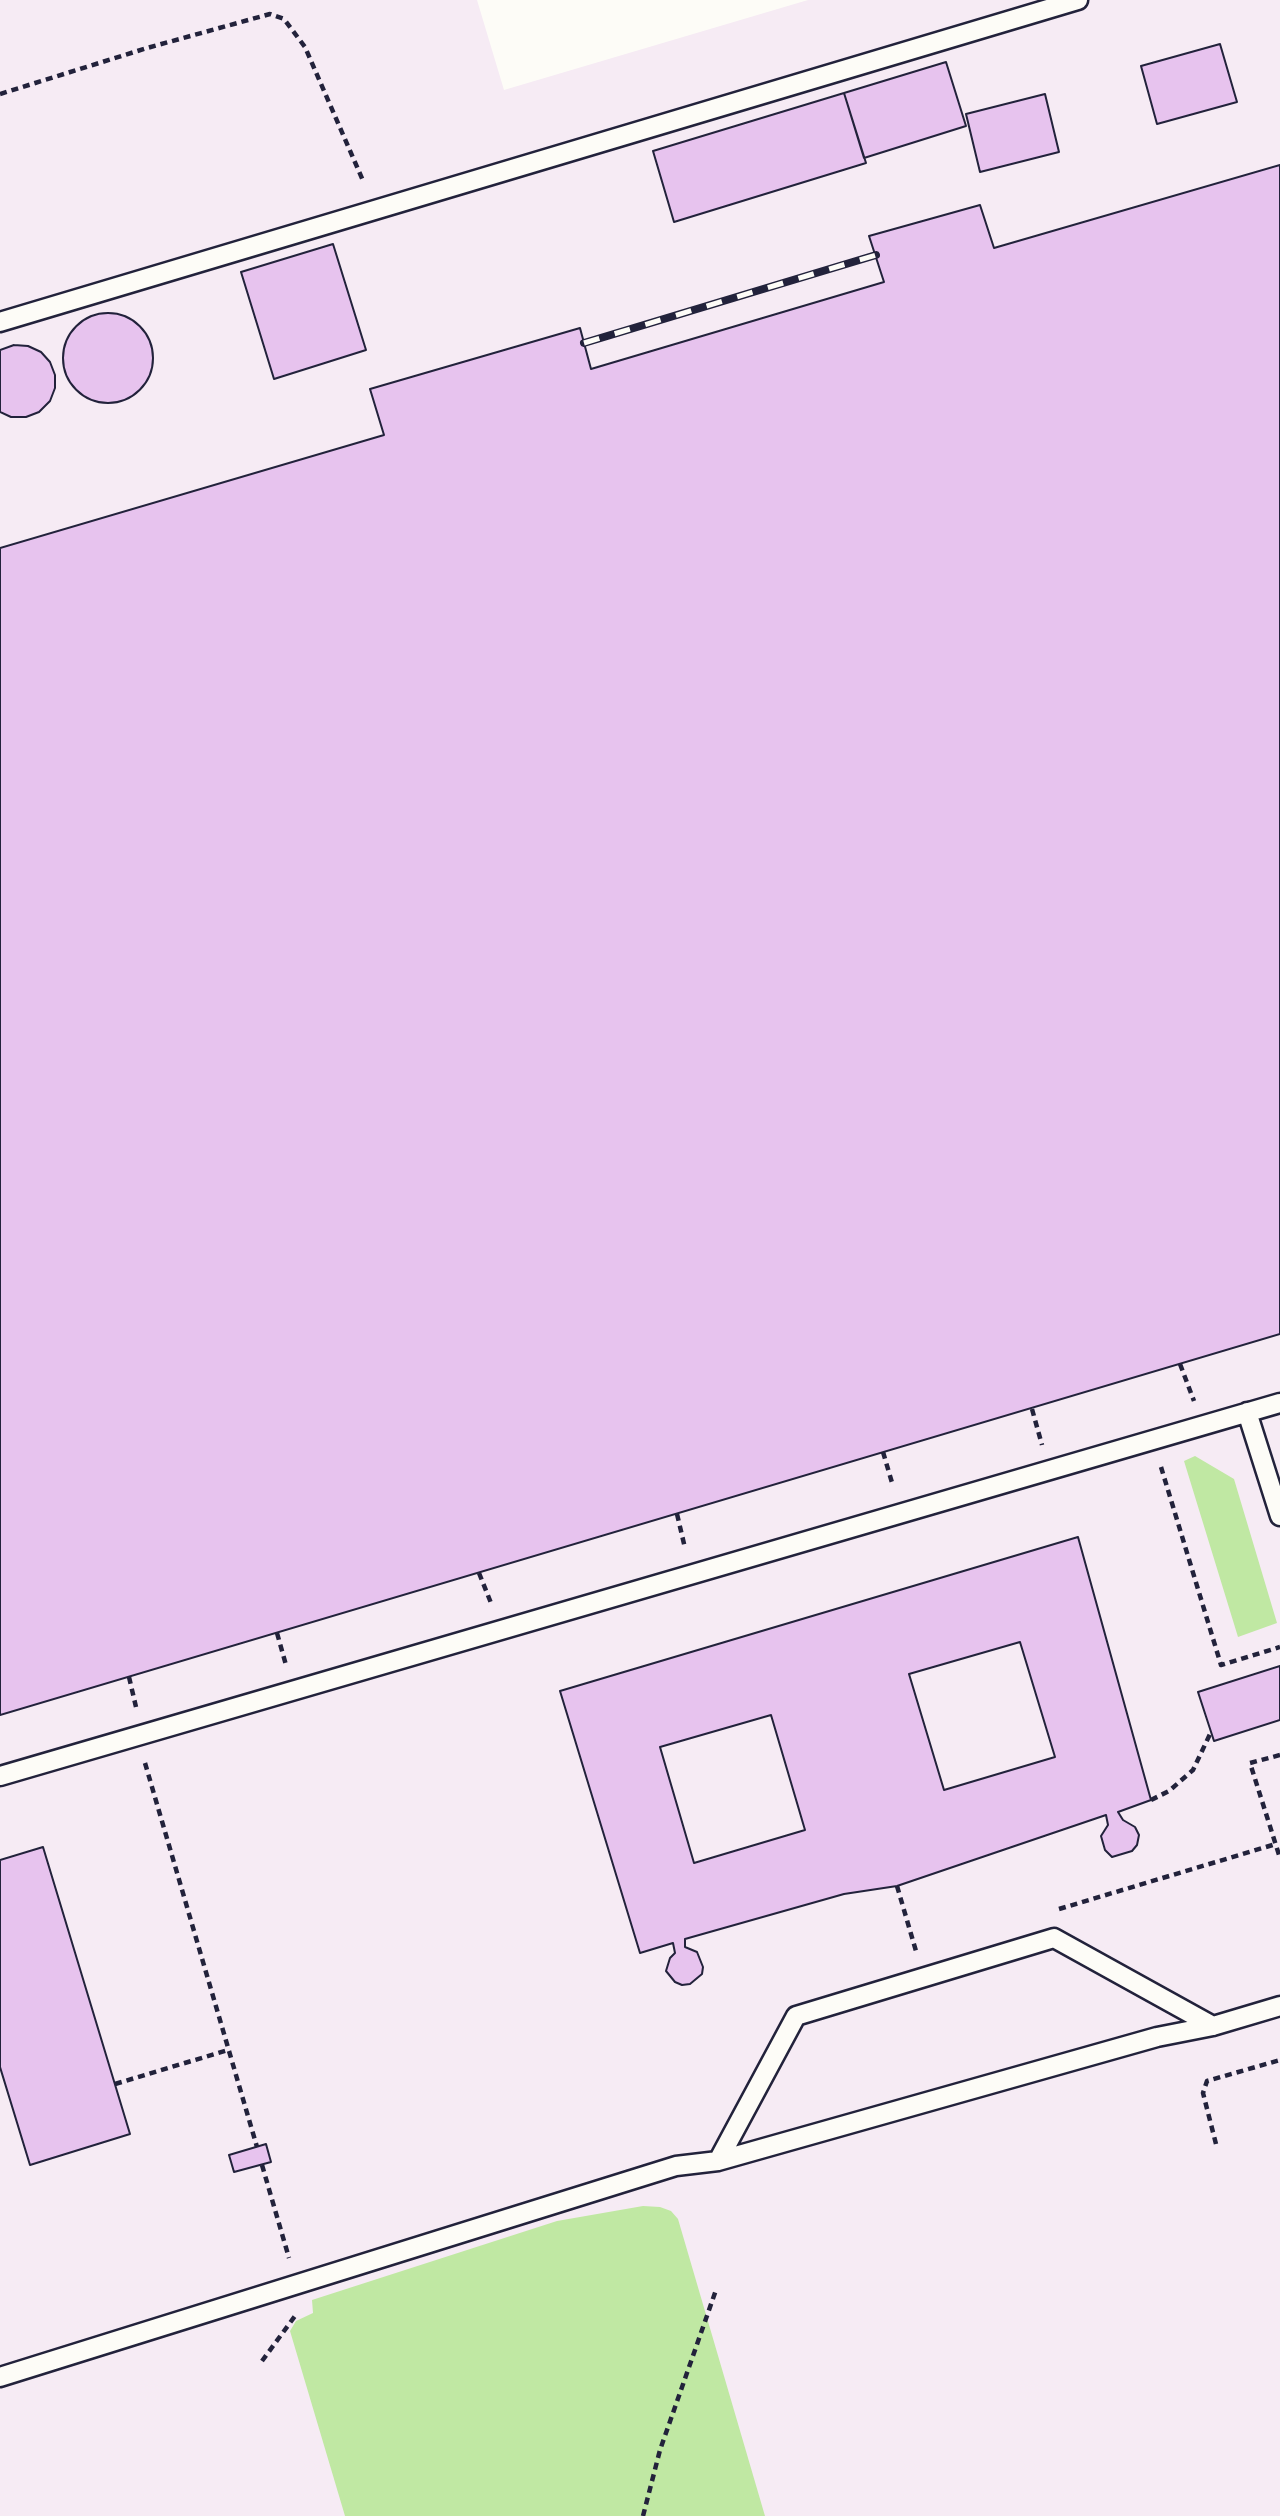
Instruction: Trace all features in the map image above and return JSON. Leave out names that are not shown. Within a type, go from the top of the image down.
[{"type":"lane","points":[[0,322],[1077,0]]},
{"type":"lane","points":[[0,1776],[1280,1403]]},
{"type":"lane","points":[[1247,1412],[1280,1516]]},
{"type":"lane","points":[[718,2161],[796,2016],[1054,1938],[1213,2026]]},
{"type":"lane","points":[[0,2377],[676,2166],[718,2161],[1157,2037],[1213,2026],[1280,2006]]},
{"type":"path","points":[[0,94],[146,48],[270,14],[284,19],[305,47],[375,209]]},
{"type":"path","points":[[1180,1364],[1195,1405]]},
{"type":"path","points":[[1032,1409],[1044,1450]]},
{"type":"path","points":[[883,1452],[895,1494]]},
{"type":"path","points":[[677,1514],[687,1555]]},
{"type":"path","points":[[479,1573],[494,1611]]},
{"type":"path","points":[[277,1633],[288,1673]]},
{"type":"path","points":[[129,1677],[138,1718],[145,1734],[145,1769],[257,2147]]},
{"type":"path","points":[[1151,1800],[1169,1791],[1193,1770],[1212,1732]]},
{"type":"path","points":[[1280,1755],[1250,1763],[1280,1858]]},
{"type":"path","points":[[1049,1912],[1276,1844]]},
{"type":"path","points":[[897,1886],[916,1951],[929,1947]]},
{"type":"path","points":[[116,2084],[228,2050]]},
{"type":"path","points":[[1216,2144],[1203,2092],[1207,2081],[1280,2060]]},
{"type":"path","points":[[643,2516],[660,2450],[716,2290]]},
{"type":"shaded area","points":[[0,0],[477,0],[504,90],[808,0],[1280,0],[1280,2516],[0,2516]]},
{"type":"green space","points":[[1195,1456],[1234,1479],[1277,1623],[1238,1637],[1184,1461]]},
{"type":"green space","points":[[643,2206],[671,2211],[678,2219],[765,2516],[345,2516],[290,2331],[296,2321],[313,2313],[312,2300],[557,2221]]},
{"type":"building","points":[[1220,44],[1237,102],[1157,124],[1141,66]]},
{"type":"building","points":[[946,62],[966,126],[864,158],[844,93]]},
{"type":"building","points":[[844,93],[866,163],[674,222],[653,151]]},
{"type":"building","points":[[1045,94],[1059,152],[980,172],[966,114]]},
{"type":"building","points":[[1280,165],[1280,1334],[0,1715],[0,548],[384,435],[370,389],[580,328],[591,369],[884,282],[869,236],[980,205],[994,248]]},
{"type":"building","points":[[333,244],[366,350],[274,379],[241,272]]},
{"type":"building","points":[[108,313],[125,316],[140,326],[150,341],[153,358],[150,375],[140,390],[125,400],[108,403],[91,400],[76,390],[66,375],[63,358],[66,341],[76,326],[91,316]]},
{"type":"building","points":[[14,345],[28,346],[41,352],[50,362],[55,375],[55,388],[50,401],[39,412],[26,417],[11,417],[0,412],[0,350]]},
{"type":"building","points":[[1078,1537],[1151,1800],[1118,1812],[1123,1820],[1135,1827],[1139,1835],[1137,1845],[1132,1851],[1112,1857],[1105,1850],[1101,1836],[1108,1825],[1106,1815],[897,1886],[844,1894],[685,1939],[685,1947],[697,1952],[703,1967],[702,1974],[690,1984],[682,1985],[675,1982],[666,1971],[670,1958],[675,1953],[673,1943],[640,1953],[560,1691]],"holes":[[[1020,1642],[1055,1757],[944,1790],[909,1674]],[[771,1715],[805,1830],[694,1863],[660,1747]]]},
{"type":"building","points":[[1280,1666],[1280,1720],[1214,1741],[1198,1692]]},
{"type":"building","points":[[43,1847],[130,2134],[30,2165],[0,2067],[0,1860]]},
{"type":"building","points":[[266,2144],[271,2162],[234,2172],[229,2155]]},
{"type":"railway","points":[[584,343],[876,255]]}]
